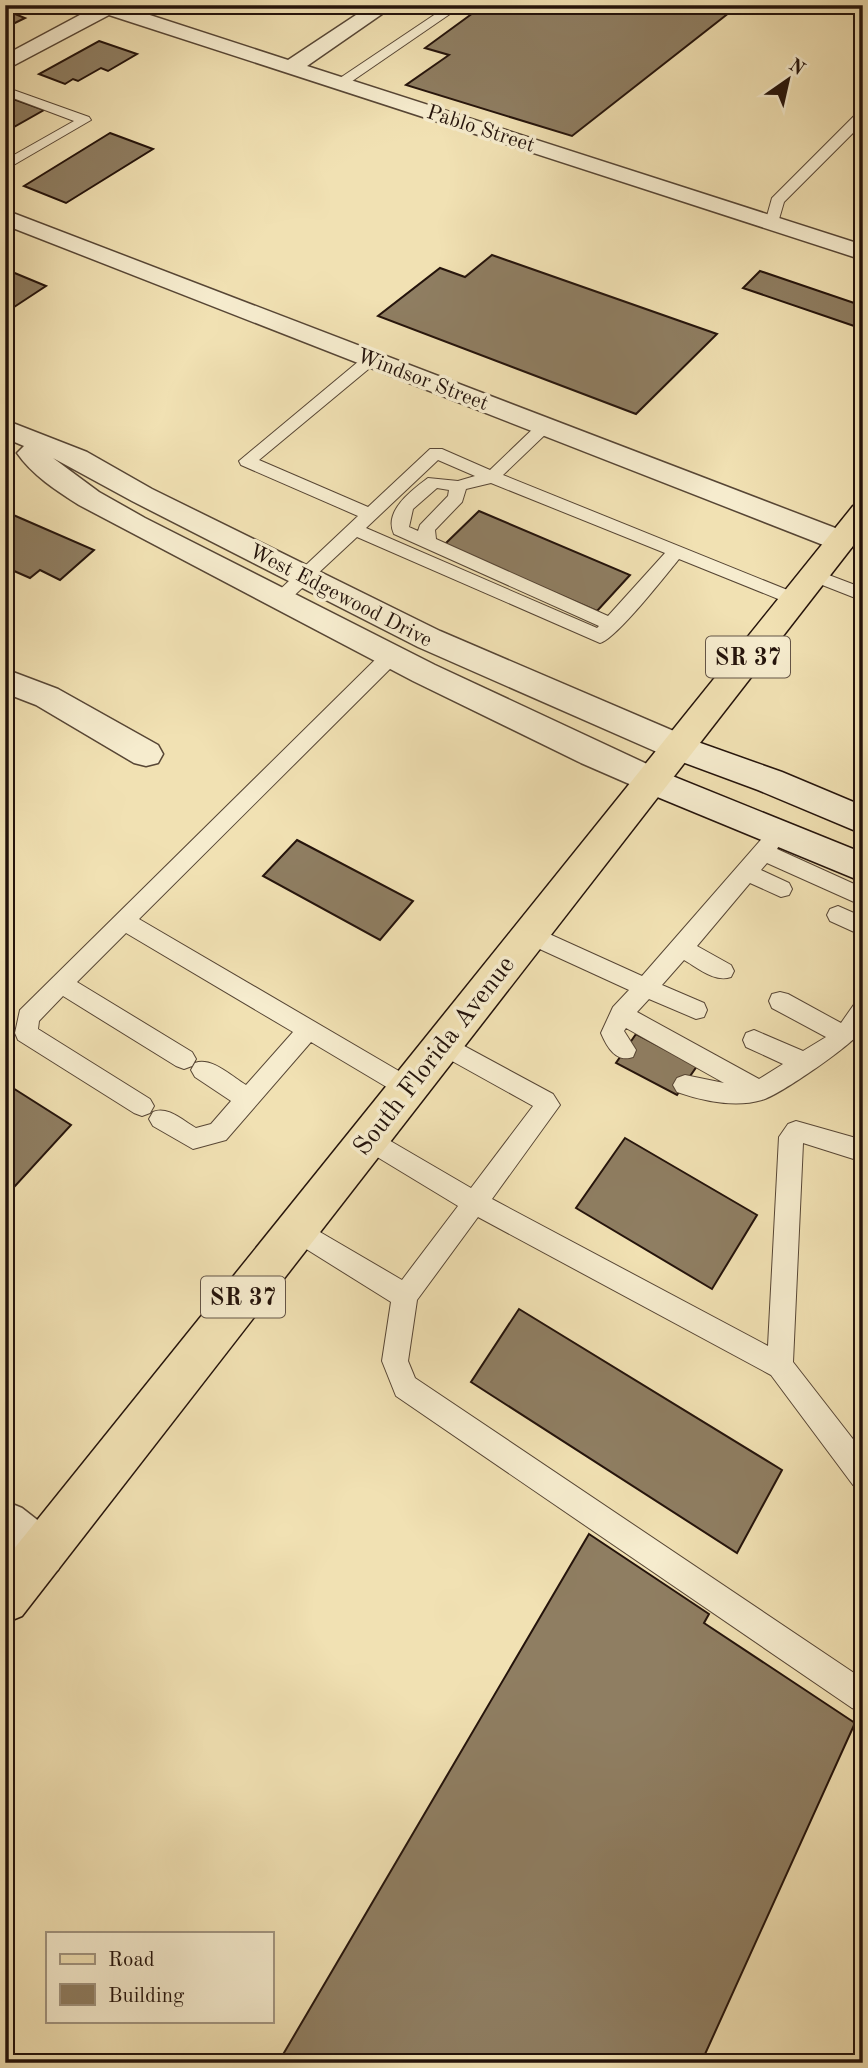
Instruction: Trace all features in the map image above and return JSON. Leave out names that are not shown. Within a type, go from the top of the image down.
[{"type":"main road","name":"South Florida Avenue","points":[[5,1599],[863,513]]},
{"type":"street","points":[[290,67],[385,5]]},
{"type":"street","points":[[5,64],[102,7]]},
{"type":"street","name":"Pablo Street","points":[[102,7],[863,253]]},
{"type":"street","name":"Windsor Street","points":[[5,217],[841,541]]},
{"type":"street","name":"West Edgewood Drive","points":[[8,430],[77,458],[142,495],[429,639],[678,747],[770,781],[863,821]]},
{"type":"street","name":"West Edgewood Drive","points":[[8,430],[47,471],[105,507],[279,600],[650,780],[771,842],[863,868]]},
{"type":"street","points":[[5,680],[47,697],[146,754]]},
{"type":"street","points":[[5,1525],[41,1553]]},
{"type":"lane","points":[[341,83],[457,5]]},
{"type":"lane","points":[[5,91],[83,120],[5,166]]},
{"type":"lane","points":[[772,223],[777,201],[863,115]]},
{"type":"lane","points":[[369,514],[247,461],[371,359]]},
{"type":"lane","points":[[545,426],[492,477],[458,486],[434,482],[411,498],[399,517],[400,530],[612,625]]},
{"type":"lane","points":[[279,600],[436,453],[676,552],[804,587],[863,595]]},
{"type":"lane","points":[[428,544],[426,529],[456,498],[458,486]]},
{"type":"lane","points":[[356,530],[600,638],[676,552]]},
{"type":"lane","points":[[309,1030],[218,1133],[193,1139],[26,1033],[28,1017],[391,656]]},
{"type":"lane","points":[[625,1051],[612,1033],[621,1014],[682,948],[771,842],[863,898]]},
{"type":"lane","points":[[746,872],[781,889]]},
{"type":"lane","points":[[838,915],[863,928]]},
{"type":"lane","points":[[124,921],[408,1088]]},
{"type":"lane","points":[[528,934],[696,1010]]},
{"type":"lane","points":[[682,948],[723,971]]},
{"type":"lane","points":[[62,984],[248,1099]]},
{"type":"lane","points":[[780,1001],[845,1036]]},
{"type":"lane","points":[[685,1084],[722,1093],[760,1091],[845,1036],[863,1010]]},
{"type":"lane","points":[[621,1014],[760,1091]]},
{"type":"lane","points":[[754,1040],[806,1063]]},
{"type":"lane","points":[[442,1044],[548,1105],[405,1296],[395,1361],[405,1387],[863,1697]]},
{"type":"lane","points":[[780,1366],[791,1137],[796,1131],[863,1151]]},
{"type":"lane","points":[[367,1139],[475,1203],[780,1366],[863,1475]]},
{"type":"lane","points":[[296,1229],[405,1296]]},
{"type":"building","points":[[484,5],[501,5],[523,12],[533,5],[739,5],[572,136],[406,85],[449,55],[425,48]]},
{"type":"building","points":[[5,10],[25,18],[5,28]]},
{"type":"building","points":[[99,41],[137,54],[108,71],[101,68],[78,81],[73,79],[65,84],[39,74]]},
{"type":"building","points":[[5,96],[44,110],[5,132]]},
{"type":"building","points":[[110,133],[153,149],[66,203],[24,186]]},
{"type":"building","points":[[492,255],[717,334],[636,414],[378,316],[440,268],[465,277]]},
{"type":"building","points":[[5,269],[46,286],[5,313]]},
{"type":"building","points":[[760,271],[863,306],[863,329],[743,288]]},
{"type":"building","points":[[479,511],[630,575],[597,611],[444,545]]},
{"type":"building","points":[[11,514],[94,550],[60,580],[40,570],[30,578],[5,567],[5,519]]},
{"type":"building","points":[[297,840],[413,901],[380,940],[263,876]]},
{"type":"building","points":[[636,1034],[697,1066],[677,1095],[616,1063]]},
{"type":"building","points":[[5,1083],[71,1125],[5,1197]]},
{"type":"building","points":[[625,1138],[757,1215],[712,1289],[576,1208]]},
{"type":"building","points":[[519,1309],[782,1470],[737,1553],[471,1382]]},
{"type":"building","points":[[589,1534],[709,1614],[704,1623],[855,1723],[701,2063],[278,2063]]}]
